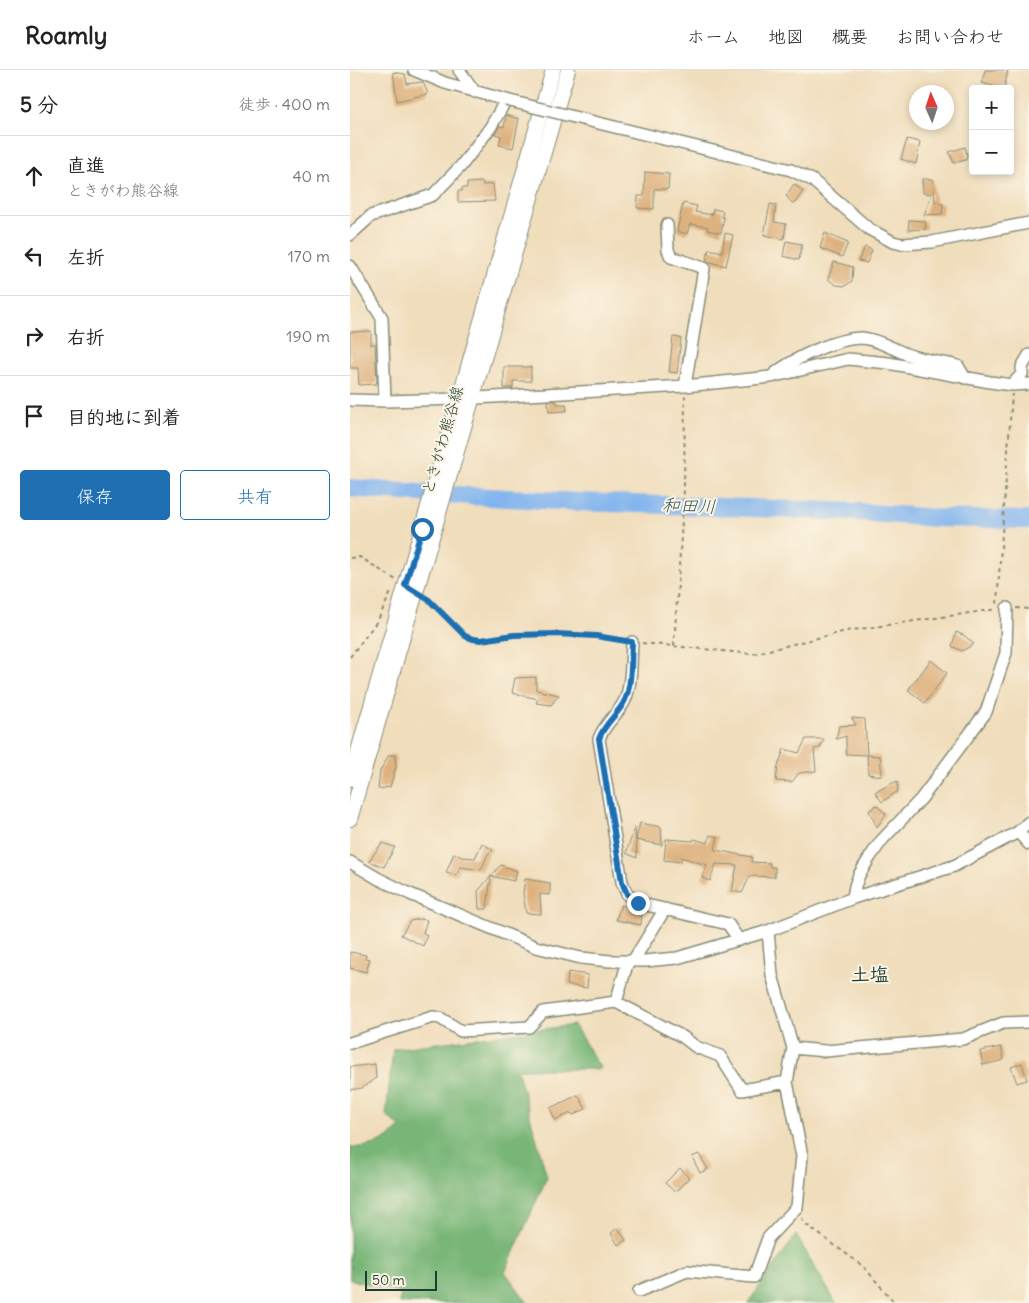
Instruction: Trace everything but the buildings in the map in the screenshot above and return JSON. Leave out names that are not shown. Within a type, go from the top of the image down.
[{"type":"main road","name":"ときがわ熊谷線","points":[[466,398],[553,70]]},
{"type":"main road","name":"ときがわ熊谷線","points":[[350,778],[405,589],[428,529],[466,398],[568,70]]},
{"type":"main road","name":"ときがわ熊谷線","points":[[350,819],[405,589]]},
{"type":"street","points":[[414,70],[445,83],[506,100],[791,170],[812,180],[869,229],[893,242],[902,244],[932,242],[1029,223]]},
{"type":"street","points":[[459,70],[476,92]]},
{"type":"street","points":[[350,235],[371,216],[433,195],[461,166],[490,128],[506,100]]},
{"type":"street","points":[[667,225],[668,250],[671,257],[704,268],[685,386]]},
{"type":"street","points":[[350,266],[382,318],[385,401]]},
{"type":"street","points":[[771,377],[788,364],[827,346],[847,340],[864,338],[908,355],[958,366],[965,378]]},
{"type":"street","points":[[1012,385],[1022,374],[1022,366],[1029,355]]},
{"type":"street","points":[[350,400],[385,401],[466,398],[685,386],[771,377],[848,359],[888,363],[1012,385],[1029,384]]},
{"type":"street","points":[[853,898],[859,875],[878,846],[922,799],[986,712],[1006,653],[1007,608]]},
{"type":"street","points":[[632,642],[628,688],[625,700],[602,731],[599,739],[622,882],[627,894],[638,903],[728,924],[739,940]]},
{"type":"street","points":[[350,862],[410,894],[536,946],[581,958],[631,961],[677,958],[768,931],[853,898],[954,866],[1018,832],[1029,822]]},
{"type":"street","points":[[1018,832],[1029,844]]},
{"type":"street","points":[[616,1002],[631,961],[665,909]]},
{"type":"street","points":[[639,1291],[687,1271],[754,1277],[768,1238],[797,1207],[802,1156],[787,1082],[793,1048],[772,975],[768,931]]},
{"type":"street","points":[[350,1043],[433,1017],[440,1018],[461,1030],[529,1027],[543,1012],[616,1002],[683,1037],[696,1047],[720,1056],[742,1090],[787,1082]]},
{"type":"street","points":[[793,1048],[825,1051],[963,1039],[1003,1023],[1029,1022]]},
{"type":"path","points":[[350,558],[360,557],[405,589],[429,600],[465,636],[481,640],[514,635],[556,634],[596,636],[632,642],[753,654],[846,630],[997,609],[1012,385]]},
{"type":"path","points":[[674,646],[684,490],[685,386]]},
{"type":"path","points":[[350,657],[405,589]]},
{"type":"path","points":[[797,1207],[804,1223],[863,1266],[895,1303]]},
{"type":"green space","points":[[574,1025],[601,1069],[517,1069],[547,1177],[505,1272],[528,1303],[399,1303],[401,1293],[350,1280],[350,1148],[383,1141],[400,1127],[386,1115],[393,1049]]},
{"type":"green space","points":[[796,1235],[836,1303],[748,1303]]},
{"type":"waterway","name":"和田川","points":[[350,488],[579,502],[859,512],[935,518],[1029,520]]},
{"type":"district","name":"土塩","points":[[870,974]]},
{"type":"route","points":[[422,529],[405,585],[429,600],[465,636],[481,640],[514,635],[556,634],[596,636],[632,642],[628,688],[625,700],[602,731],[599,739],[622,882],[627,894],[638,903]]}]
